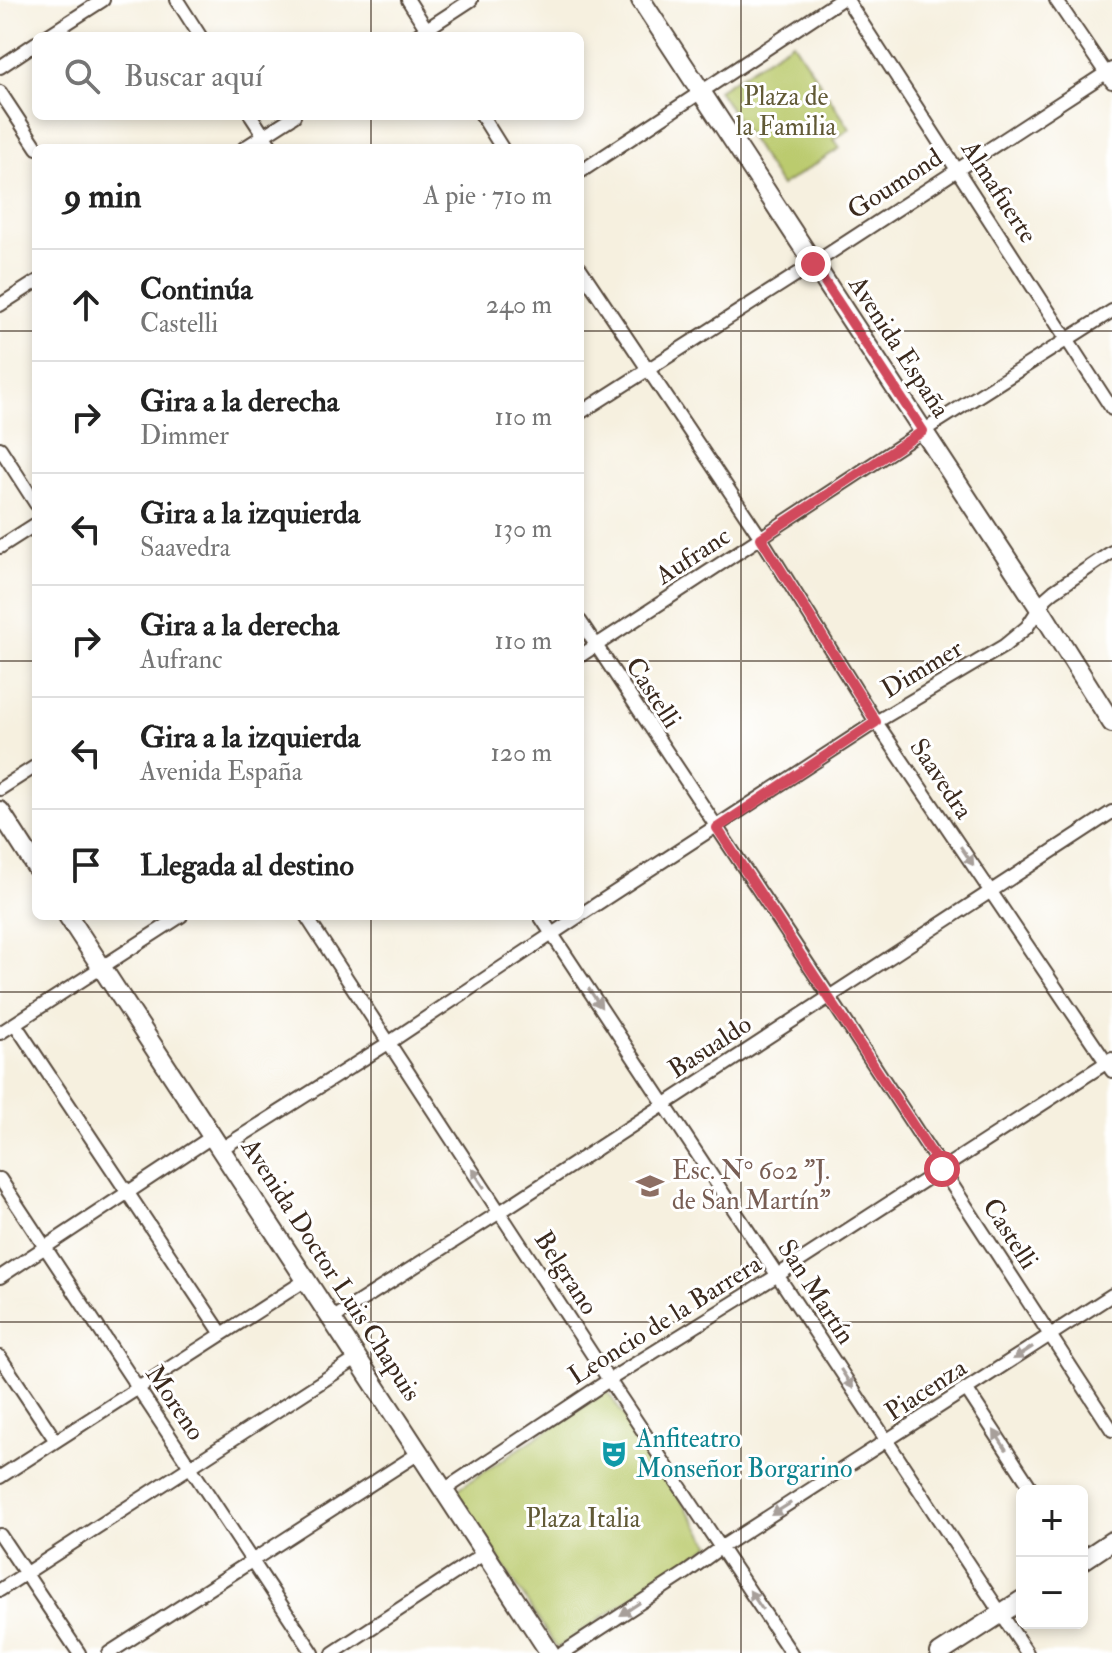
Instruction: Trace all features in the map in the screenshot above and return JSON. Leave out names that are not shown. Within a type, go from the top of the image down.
[{"type":"main road","name":"Avenida España","points":[[641,0],[1112,723]]},
{"type":"main road","points":[[0,811],[32,861]]},
{"type":"main road","name":"Avenida Doctor Luis Chapuis","points":[[71,920],[550,1653]]},
{"type":"main road","points":[[1088,1557],[1112,1541]]},
{"type":"main road","points":[[940,1653],[1016,1604]]},
{"type":"street","points":[[53,32],[103,0]]},
{"type":"street","points":[[177,0],[197,32]]},
{"type":"street","points":[[408,0],[424,32]]},
{"type":"street","points":[[428,32],[471,0]]},
{"type":"street","points":[[584,169],[840,0]]},
{"type":"street","name":"Almafuerte","points":[[847,0],[1112,409]]},
{"type":"street","points":[[1056,0],[1110,75]]},
{"type":"street","points":[[0,67],[32,46]]},
{"type":"street","name":"Goumond","points":[[584,410],[1110,75]]},
{"type":"street","points":[[0,92],[34,144]]},
{"type":"street","points":[[254,120],[270,144]]},
{"type":"street","points":[[250,144],[288,120]]},
{"type":"street","points":[[484,120],[500,144]]},
{"type":"street","name":"Saavedra","points":[[584,274],[761,538],[876,722],[1110,1064]]},
{"type":"street","points":[[0,305],[32,285]]},
{"type":"street","name":"Aufranc","points":[[584,653],[1112,311]]},
{"type":"street","points":[[0,448],[32,498]]},
{"type":"street","points":[[0,547],[32,527]]},
{"type":"street","name":"Dimmer","points":[[584,913],[876,722],[1004,646],[1027,627],[1054,591],[1112,552]]},
{"type":"street","name":"Castelli","points":[[584,627],[1112,1430]]},
{"type":"street","points":[[0,789],[32,769]]},
{"type":"street","name":"Basualdo","points":[[332,1319],[1112,812]]},
{"type":"street","points":[[0,1033],[175,920]]},
{"type":"street","name":"Belgrano","points":[[309,920],[791,1653]]},
{"type":"street","name":"San Martín","points":[[543,920],[1027,1653]]},
{"type":"street","name":"Dimmer","points":[[0,1277],[127,1194],[390,1042],[574,920]]},
{"type":"street","points":[[15,1024],[222,1334]]},
{"type":"street","name":"Leoncio de la Barrera","points":[[444,1490],[609,1380],[1110,1064]]},
{"type":"street","name":"Moreno","points":[[0,1179],[313,1653]]},
{"type":"street","points":[[0,1477],[306,1280]]},
{"type":"street","name":"Piacenza","points":[[563,1653],[1112,1295]]},
{"type":"street","points":[[0,1357],[56,1441]]},
{"type":"street","points":[[0,1590],[358,1358]]},
{"type":"street","points":[[967,1390],[1029,1485]]},
{"type":"street","points":[[109,1653],[419,1453]]},
{"type":"street","points":[[0,1535],[79,1653]]},
{"type":"street","points":[[333,1653],[485,1553]]},
{"type":"green space","name":"Plaza de la Familia","points":[[793,42],[850,129],[834,139],[840,148],[781,186],[718,90]]},
{"type":"green space","name":"Plaza Italia","points":[[607,1391],[711,1545],[557,1648],[455,1491]]},
{"type":"place","name":"Esc. N° 602 \"J. de San Martín\"","points":[[650,1186]]},
{"type":"place","name":"Anfiteatro Monseñor Borgarino","points":[[614,1454]]},
{"type":"route","points":[[813,264],[923,431],[761,538],[876,722],[717,828],[942,1169]]}]
